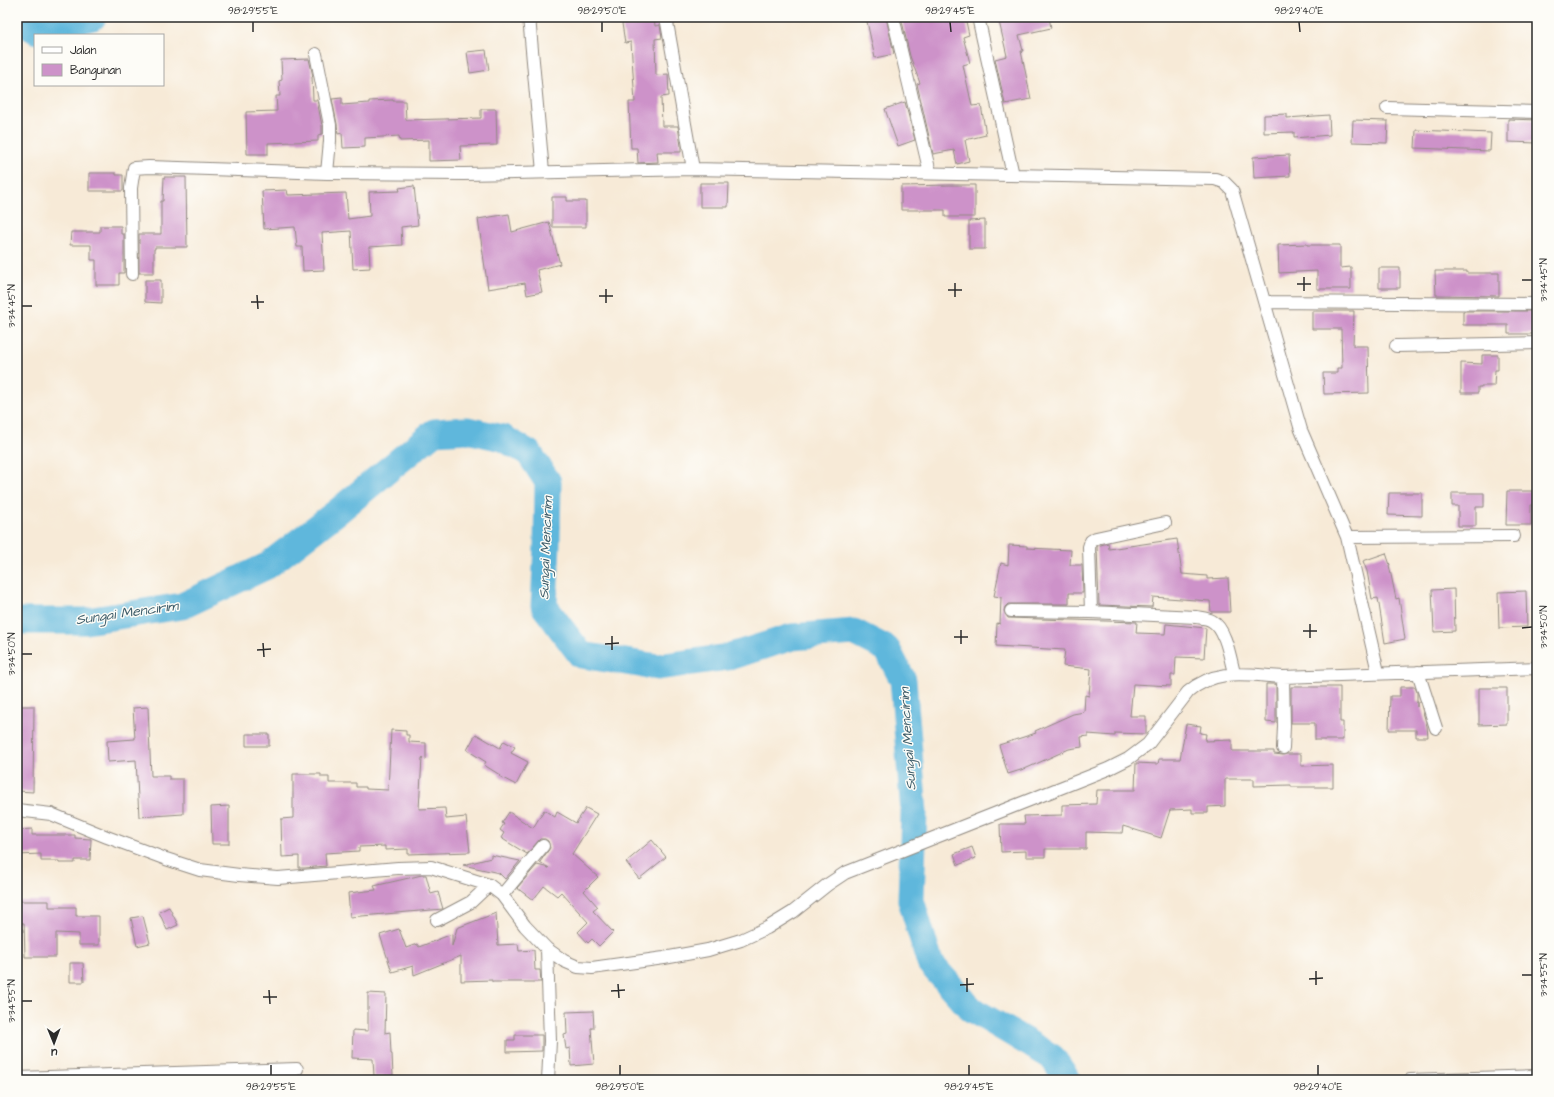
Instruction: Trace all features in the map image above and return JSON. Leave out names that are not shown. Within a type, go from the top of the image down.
[{"type":"street","points":[[529,17],[543,172]]},
{"type":"street","points":[[666,17],[693,169]]},
{"type":"street","points":[[893,17],[930,173]]},
{"type":"street","points":[[978,17],[1013,175]]},
{"type":"street","points":[[316,54],[330,125],[327,173]]},
{"type":"street","points":[[1387,108],[1537,112]]},
{"type":"street","points":[[132,274],[131,188],[134,168],[149,167],[327,173],[464,174],[693,169],[1013,175],[1215,180],[1224,182],[1232,190],[1301,430],[1347,537],[1378,672]]},
{"type":"street","points":[[1265,302],[1537,304]]},
{"type":"street","points":[[1396,346],[1537,343]]},
{"type":"street","points":[[1091,612],[1089,547],[1091,541],[1096,538],[1165,523]]},
{"type":"street","points":[[1347,537],[1514,536]]},
{"type":"street","points":[[1011,611],[1091,612],[1196,617],[1212,621],[1220,628],[1224,637],[1234,673]]},
{"type":"street","points":[[17,810],[51,814],[107,837],[200,870],[278,878],[398,868],[431,867],[489,885],[502,895],[525,926],[547,949],[564,961],[578,967],[592,968],[708,950],[741,940],[767,928],[794,912],[827,885],[845,873],[958,830],[1108,769],[1128,759],[1148,744],[1188,692],[1196,685],[1209,678],[1234,673],[1283,677],[1378,672],[1537,668]]},
{"type":"street","points":[[1418,672],[1436,728]]},
{"type":"street","points":[[1283,677],[1283,748]]},
{"type":"street","points":[[502,895],[543,846]]},
{"type":"street","points":[[437,920],[472,902],[489,885]]},
{"type":"street","points":[[547,949],[550,1042],[548,1080]]},
{"type":"street","points":[[17,1078],[297,1069]]},
{"type":"street","points":[[1410,1080],[1537,1076]]},
{"type":"building","points":[[621,17],[654,17],[655,26],[660,25],[662,38],[655,39],[656,75],[668,74],[669,96],[661,97],[662,126],[678,126],[681,152],[657,152],[658,162],[638,163],[637,148],[631,148],[629,102],[635,102],[631,42],[625,43]]},
{"type":"building","points":[[866,17],[886,17],[894,54],[875,58]]},
{"type":"building","points":[[901,17],[945,17],[946,21],[965,17],[969,35],[963,37],[970,63],[963,65],[972,106],[981,105],[986,135],[965,140],[969,161],[957,164],[954,150],[933,154],[917,84],[920,83],[910,56]]},
{"type":"building","points":[[998,17],[1049,17],[1051,28],[1019,35],[1031,99],[1005,104],[995,59],[1007,56]]},
{"type":"building","points":[[486,50],[489,70],[470,73],[467,52]]},
{"type":"building","points":[[309,59],[313,76],[313,100],[317,100],[322,126],[322,134],[318,135],[318,141],[268,143],[268,154],[247,154],[246,112],[277,111],[276,96],[280,96],[279,81],[282,80],[281,60]]},
{"type":"building","points":[[342,98],[342,105],[369,103],[369,101],[405,101],[406,120],[481,118],[481,109],[496,109],[497,145],[460,146],[461,160],[429,161],[429,140],[400,141],[399,136],[365,138],[365,147],[343,148],[342,133],[338,134],[332,99]]},
{"type":"building","points":[[905,102],[915,140],[898,146],[885,109]]},
{"type":"building","points":[[1287,114],[1287,118],[1329,115],[1330,135],[1294,138],[1294,132],[1264,133],[1264,115]]},
{"type":"building","points":[[1508,119],[1537,120],[1537,143],[1508,142]]},
{"type":"building","points":[[1353,120],[1388,121],[1387,143],[1352,142]]},
{"type":"building","points":[[1416,130],[1491,133],[1490,151],[1415,148]]},
{"type":"building","points":[[1289,155],[1290,176],[1254,178],[1253,157]]},
{"type":"building","points":[[89,173],[116,173],[116,175],[123,175],[123,191],[89,191]]},
{"type":"building","points":[[164,177],[186,177],[187,247],[155,247],[154,273],[139,273],[139,234],[161,234],[161,201],[163,201]]},
{"type":"building","points":[[700,183],[729,183],[728,207],[700,207]]},
{"type":"building","points":[[975,185],[975,217],[945,217],[945,210],[901,210],[901,186]]},
{"type":"building","points":[[414,186],[418,225],[401,227],[402,245],[369,247],[370,268],[353,269],[351,231],[322,233],[324,270],[303,271],[302,247],[297,247],[295,227],[264,229],[262,191],[287,190],[288,195],[346,193],[348,219],[370,216],[369,192],[400,191],[399,188]]},
{"type":"building","points":[[552,197],[567,197],[567,201],[586,201],[586,227],[552,227]]},
{"type":"building","points":[[509,214],[512,232],[549,222],[560,264],[537,270],[542,292],[527,295],[525,283],[488,289],[478,219]]},
{"type":"building","points":[[985,220],[985,249],[969,249],[969,221]]},
{"type":"building","points":[[100,226],[121,226],[121,234],[124,234],[124,273],[119,273],[119,285],[96,285],[96,260],[91,260],[91,245],[70,245],[71,232],[100,232]]},
{"type":"building","points":[[1278,245],[1340,245],[1340,268],[1351,267],[1351,289],[1317,289],[1317,271],[1279,273]]},
{"type":"building","points":[[1379,268],[1400,268],[1400,288],[1379,288]]},
{"type":"building","points":[[1435,271],[1499,273],[1499,296],[1436,295]]},
{"type":"building","points":[[145,280],[161,280],[161,303],[145,302]]},
{"type":"building","points":[[1312,311],[1354,311],[1353,346],[1368,346],[1369,393],[1324,394],[1323,373],[1337,373],[1337,368],[1342,368],[1341,329],[1312,329]]},
{"type":"building","points":[[1463,311],[1537,311],[1537,334],[1508,334],[1508,325],[1463,325]]},
{"type":"building","points":[[1482,355],[1498,355],[1498,370],[1495,370],[1494,386],[1478,387],[1478,393],[1461,393],[1461,363],[1482,364]]},
{"type":"building","points":[[1507,491],[1537,491],[1537,505],[1531,505],[1531,525],[1506,525]]},
{"type":"building","points":[[1389,493],[1422,493],[1422,516],[1388,515]]},
{"type":"building","points":[[1452,493],[1484,493],[1484,507],[1476,507],[1476,526],[1458,526],[1458,506],[1452,506]]},
{"type":"building","points":[[1177,539],[1182,574],[1207,576],[1207,579],[1228,578],[1230,612],[1211,612],[1210,601],[1153,597],[1152,607],[1099,605],[1097,546],[1108,543],[1109,549]]},
{"type":"building","points":[[1009,545],[1027,546],[1027,548],[1071,550],[1070,565],[1082,565],[1083,593],[1069,593],[1069,604],[1008,604],[1004,611],[1008,618],[1137,622],[1136,633],[1165,634],[1166,624],[1206,628],[1204,658],[1176,657],[1175,675],[1171,675],[1171,686],[1133,684],[1130,716],[1146,716],[1146,734],[1115,733],[1115,736],[1088,734],[1088,736],[1081,737],[1082,747],[1069,749],[1027,768],[1008,774],[999,745],[1036,733],[1035,731],[1073,714],[1084,712],[1085,695],[1089,696],[1091,669],[1063,666],[1065,650],[996,646],[997,623],[1000,624],[1001,597],[994,596],[1001,563],[1008,565]]},
{"type":"building","points":[[1386,553],[1390,565],[1396,599],[1399,598],[1405,639],[1385,643],[1378,598],[1372,599],[1367,571],[1363,561]]},
{"type":"building","points":[[1454,589],[1455,631],[1434,632],[1432,590]]},
{"type":"building","points":[[1526,591],[1527,627],[1499,628],[1498,592]]},
{"type":"building","points":[[1266,684],[1276,684],[1276,723],[1266,722]]},
{"type":"building","points":[[1291,687],[1340,687],[1340,722],[1343,722],[1343,740],[1315,740],[1315,723],[1291,723]]},
{"type":"building","points":[[1400,687],[1415,687],[1417,692],[1417,702],[1420,702],[1427,726],[1428,737],[1416,737],[1416,730],[1389,730],[1390,696],[1400,696]]},
{"type":"building","points":[[1479,688],[1507,688],[1507,724],[1479,725]]},
{"type":"building","points":[[17,706],[34,706],[33,792],[17,791]]},
{"type":"building","points":[[148,707],[151,776],[169,776],[169,779],[183,779],[183,814],[139,817],[136,760],[108,762],[107,741],[135,739],[133,708]]},
{"type":"building","points":[[1186,724],[1201,726],[1200,733],[1206,734],[1205,741],[1232,740],[1232,751],[1274,751],[1274,754],[1283,755],[1301,754],[1301,766],[1333,765],[1333,787],[1291,787],[1291,785],[1254,786],[1254,779],[1225,779],[1225,806],[1208,807],[1208,813],[1192,813],[1192,809],[1170,810],[1161,838],[1123,826],[1122,833],[1086,832],[1086,849],[1045,849],[1045,857],[1026,857],[1026,851],[1001,852],[1000,824],[1025,824],[1024,816],[1062,815],[1062,805],[1096,804],[1097,790],[1135,790],[1136,763],[1158,764],[1159,759],[1180,759]]},
{"type":"building","points":[[391,730],[406,731],[406,735],[409,735],[409,742],[426,743],[426,759],[422,758],[419,809],[445,808],[446,819],[466,817],[470,852],[408,854],[408,849],[385,850],[385,846],[359,847],[359,851],[325,853],[326,866],[305,868],[299,868],[299,856],[282,857],[281,819],[293,818],[293,774],[321,774],[321,777],[329,777],[329,783],[356,783],[356,787],[388,790]]},
{"type":"building","points":[[246,734],[269,734],[269,746],[246,746]]},
{"type":"building","points":[[476,734],[500,748],[504,741],[515,747],[511,753],[528,762],[516,785],[499,776],[500,775],[484,765],[486,762],[467,750]]},
{"type":"building","points":[[229,806],[229,844],[212,844],[211,807]]},
{"type":"building","points":[[586,808],[597,814],[572,854],[598,877],[584,891],[598,907],[593,911],[613,932],[599,946],[592,939],[588,943],[578,932],[588,922],[561,892],[557,896],[544,886],[533,900],[517,888],[537,865],[549,868],[540,862],[550,848],[548,841],[545,839],[540,839],[527,854],[501,838],[504,833],[500,830],[504,824],[502,823],[509,812],[533,828],[544,810],[555,817],[557,812],[576,823]]},
{"type":"building","points":[[32,829],[32,835],[75,835],[75,838],[91,839],[90,860],[75,860],[75,863],[59,863],[59,861],[41,861],[41,854],[17,855],[17,830]]},
{"type":"building","points":[[652,840],[666,857],[639,879],[626,862]]},
{"type":"building","points":[[972,847],[976,858],[958,865],[954,854]]},
{"type":"building","points":[[491,855],[520,861],[505,879],[499,873],[463,865],[491,858]]},
{"type":"building","points":[[426,875],[431,894],[438,892],[443,909],[350,917],[348,893],[376,890],[374,886]]},
{"type":"building","points":[[17,901],[49,901],[49,907],[76,907],[76,916],[99,916],[99,945],[79,945],[79,934],[56,933],[56,957],[25,957],[24,923],[17,923]]},
{"type":"building","points":[[169,907],[178,925],[167,930],[159,912]]},
{"type":"building","points":[[496,913],[498,945],[518,944],[519,951],[534,950],[535,970],[540,970],[541,982],[492,982],[492,980],[461,981],[461,956],[414,975],[413,966],[392,972],[380,935],[399,929],[406,948],[417,944],[419,947],[452,934],[452,946],[457,928]]},
{"type":"building","points":[[143,916],[150,943],[137,946],[131,918]]},
{"type":"building","points":[[70,963],[83,963],[84,982],[70,982]]},
{"type":"building","points":[[368,993],[386,994],[385,1033],[390,1032],[393,1076],[374,1077],[373,1059],[352,1058],[353,1030],[368,1031]]},
{"type":"building","points":[[593,1011],[594,1028],[591,1028],[594,1064],[571,1066],[570,1048],[566,1049],[564,1035],[567,1034],[566,1012]]},
{"type":"building","points":[[515,1035],[542,1035],[542,1051],[507,1052],[507,1040],[515,1040]]},
{"type":"waterway","name":"Sungai Mencirim","points":[[17,19],[37,31],[93,17]]},
{"type":"waterway","name":"Sungai Mencirim","points":[[17,621],[86,621],[182,606],[267,566],[337,512],[434,432],[467,430],[503,438],[529,453],[548,482],[544,606],[581,655],[658,667],[728,657],[792,637],[854,632],[887,649],[903,680],[914,812],[911,900],[930,963],[971,1009],[1052,1057],[1068,1080]]}]
